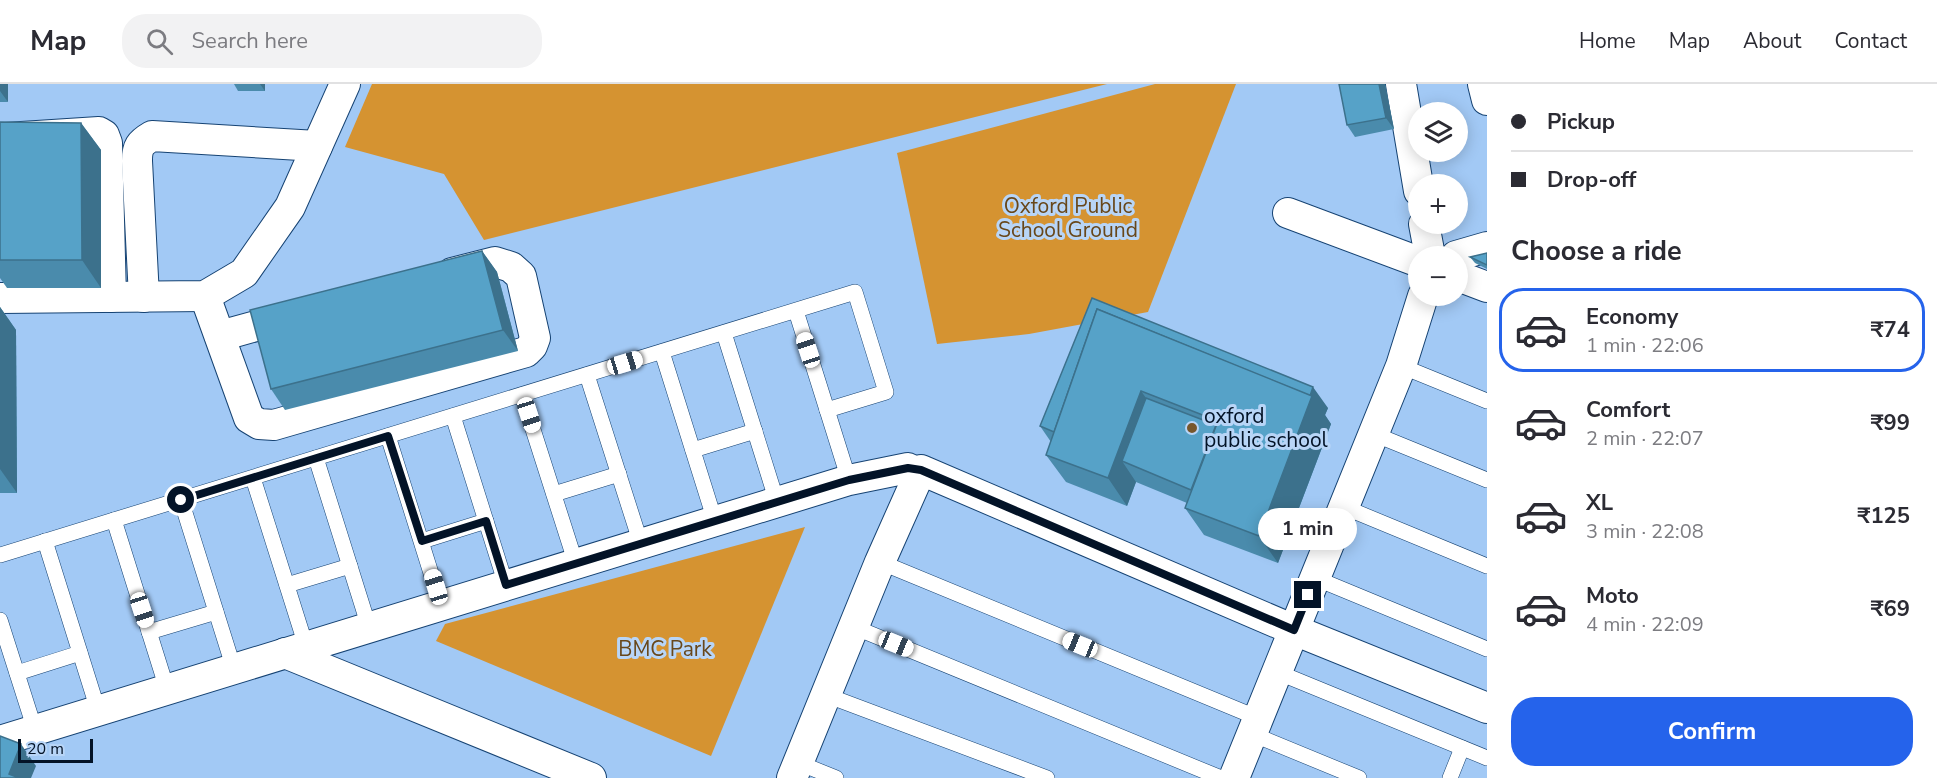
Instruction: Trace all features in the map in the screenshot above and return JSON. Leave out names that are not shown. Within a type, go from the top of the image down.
[{"type":"street","points":[[0,298],[205,296],[244,273],[290,207],[345,84]]},
{"type":"street","points":[[1401,84],[1416,174]]},
{"type":"street","points":[[1483,84],[1487,100]]},
{"type":"street","points":[[0,140],[99,132],[104,135],[107,143],[111,297]]},
{"type":"street","points":[[144,297],[136,160],[137,148],[143,141],[152,136],[317,146]]},
{"type":"street","points":[[1288,213],[1408,258]]},
{"type":"street","points":[[1468,253],[1487,247]]},
{"type":"street","points":[[205,296],[249,418],[260,424],[274,425],[526,352],[532,346],[535,338],[520,276],[511,267],[495,262],[424,281]]},
{"type":"street","points":[[1468,280],[1487,287]]},
{"type":"street","points":[[1234,778],[1401,366],[1420,306]]},
{"type":"street","points":[[220,336],[322,308]]},
{"type":"street","points":[[796,770],[880,562],[914,469]]},
{"type":"street","points":[[0,741],[849,480],[914,469],[1294,630],[1487,708]]},
{"type":"street","points":[[296,650],[591,778]]},
{"type":"lane","points":[[0,555],[855,292],[886,392],[827,410]]},
{"type":"lane","points":[[796,311],[849,480]]},
{"type":"lane","points":[[724,333],[777,502]]},
{"type":"lane","points":[[662,352],[715,521]]},
{"type":"lane","points":[[1401,366],[1487,401]]},
{"type":"lane","points":[[587,375],[640,544]]},
{"type":"lane","points":[[522,395],[576,564]]},
{"type":"lane","points":[[453,416],[506,585]]},
{"type":"lane","points":[[693,450],[755,431]]},
{"type":"lane","points":[[1374,434],[1487,480]]},
{"type":"lane","points":[[388,436],[441,605]]},
{"type":"lane","points":[[316,458],[369,627]]},
{"type":"lane","points":[[554,494],[619,474]]},
{"type":"lane","points":[[253,477],[286,585],[296,650]]},
{"type":"lane","points":[[181,500],[234,669]]},
{"type":"lane","points":[[1344,507],[1487,566]]},
{"type":"lane","points":[[114,520],[167,689]]},
{"type":"lane","points":[[422,541],[486,521]]},
{"type":"lane","points":[[45,541],[98,710]]},
{"type":"lane","points":[[880,562],[1255,726],[1359,778]]},
{"type":"lane","points":[[286,585],[350,566]]},
{"type":"lane","points":[[1315,578],[1487,649]]},
{"type":"lane","points":[[149,632],[216,612]]},
{"type":"lane","points":[[0,620],[35,730]]},
{"type":"lane","points":[[854,627],[1221,778]]},
{"type":"lane","points":[[17,673],[80,653]]},
{"type":"lane","points":[[1277,672],[1487,758]]},
{"type":"lane","points":[[826,695],[1047,778]]},
{"type":"lane","points":[[1450,778],[1462,748]]},
{"type":"lane","points":[[796,770],[836,778]]},
{"type":"green space","points":[[372,84],[1107,84],[484,240],[444,174],[345,147]]},
{"type":"green space","name":"Oxford Public School Ground","points":[[1155,84],[1236,84],[1148,312],[1029,334],[937,344],[897,153]]},
{"type":"green space","name":"BMC Park","points":[[805,527],[711,756],[436,641],[445,624]]},
{"type":"building","points":[[1339,84],[1379,84],[1386,118],[1347,125]]},
{"type":"building","points":[[0,122],[81,123],[82,260],[0,260]]},
{"type":"building","points":[[482,251],[503,330],[271,389],[250,310]]},
{"type":"building","points":[[1487,253],[1487,265],[1470,257]]},
{"type":"building","points":[[1092,298],[1313,387],[1310,396],[1097,309],[1054,432],[1040,426]]},
{"type":"building","name":"oxford public school","points":[[1097,309],[1312,396],[1259,536],[1185,508],[1218,421],[1141,391],[1108,478],[1046,455]]},
{"type":"building","points":[[1146,398],[1216,425],[1191,490],[1122,461]]},
{"type":"building","points":[[0,736],[21,744],[9,774],[19,778],[0,778]]},
{"type":"place","name":"oxford public school","points":[[1192,428]]},
{"type":"route","points":[[181,500],[388,436],[422,541],[486,521],[506,585],[849,480],[908,468],[921,470],[1294,630],[1308,595]]}]
